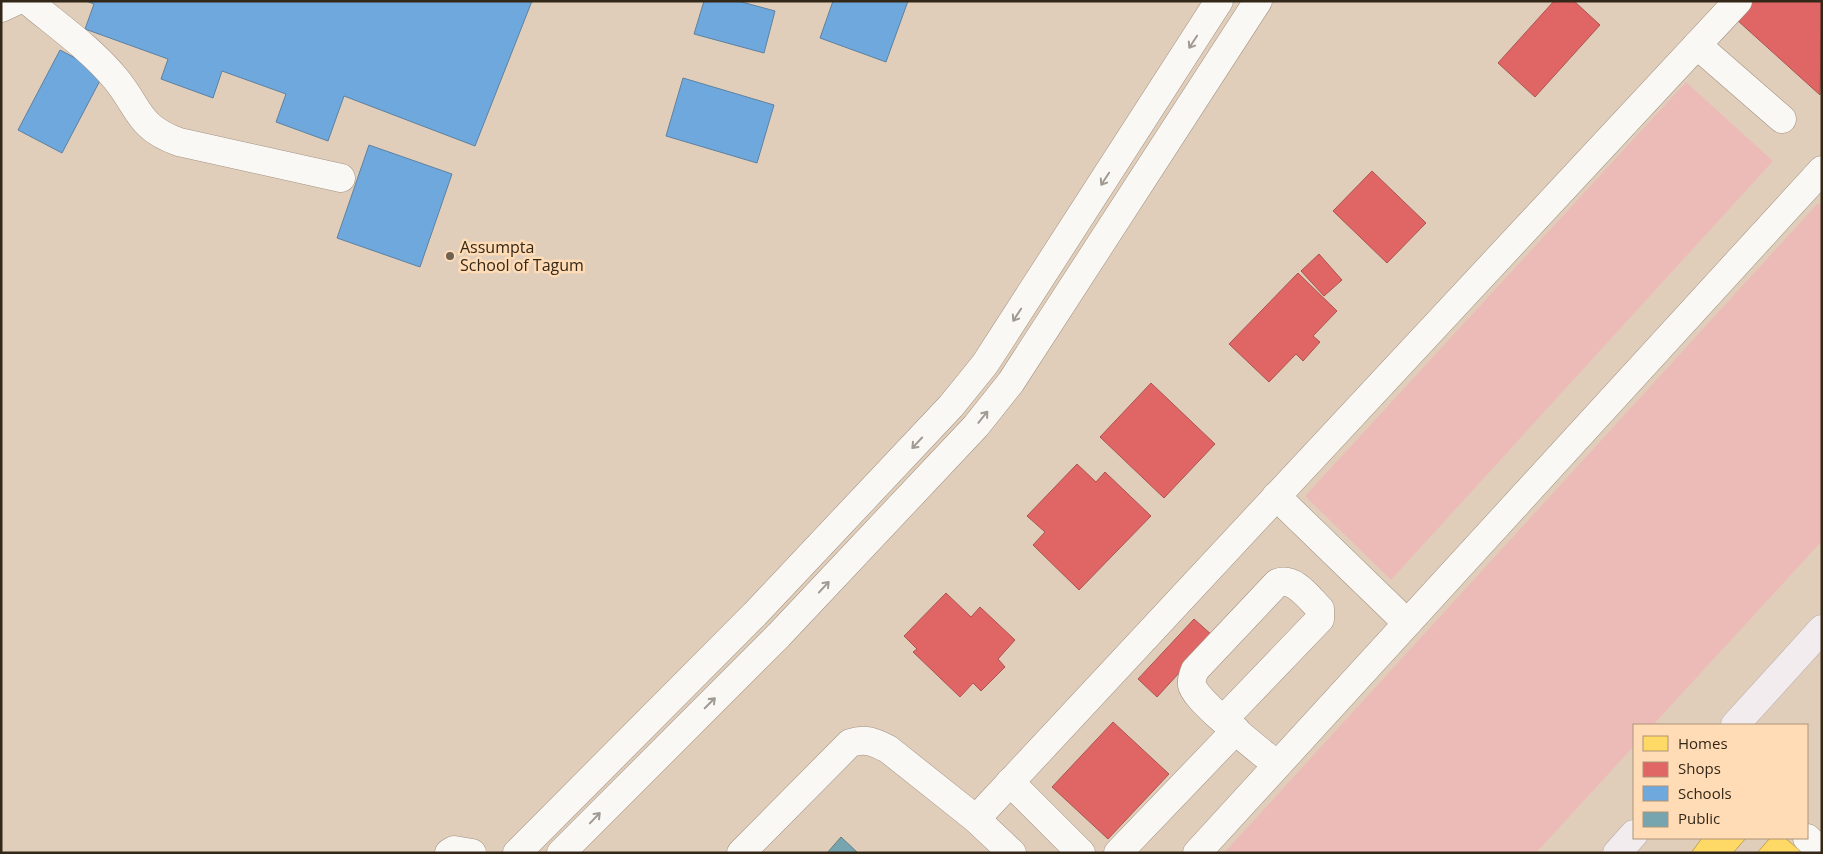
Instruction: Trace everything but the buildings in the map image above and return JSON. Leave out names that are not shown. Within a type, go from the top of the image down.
[{"type":"main road","points":[[1736,724],[1822,629]]},
{"type":"main road","points":[[1617,853],[1633,835]]},
{"type":"street","points":[[1,8],[16,1]]},
{"type":"street","points":[[28,1],[83,46],[116,79],[146,124],[161,136],[179,142],[341,178]]},
{"type":"street","points":[[517,853],[755,614],[951,406],[985,364],[1219,1]]},
{"type":"street","points":[[561,853],[779,635],[976,426],[1011,382],[1258,1]]},
{"type":"street","points":[[976,819],[1738,1]]},
{"type":"street","points":[[1697,45],[1782,119]]},
{"type":"street","points":[[1196,853],[1822,170]]},
{"type":"street","points":[[1276,496],[1407,623]]},
{"type":"street","points":[[1118,853],[1230,725],[1320,619],[1320,609],[1295,584],[1283,580],[1277,582],[1195,670],[1192,685],[1194,691],[1230,725],[1277,765]]},
{"type":"street","points":[[748,849],[850,743],[863,740],[888,749],[976,819],[1012,853]]},
{"type":"street","points":[[1010,782],[1081,853]]},
{"type":"street","points":[[1807,839],[1822,852]]},
{"type":"street","points":[[449,853],[454,850],[472,853]]},
{"type":"shaded area","points":[[1686,82],[1773,161],[1391,580],[1305,496]]},
{"type":"shaded area","points":[[1818,203],[1822,207],[1822,541],[1654,724],[1633,724],[1633,747],[1536,853],[1224,853]]},
{"type":"place","name":"Assumpta School of Tagum","points":[[450,256]]}]
